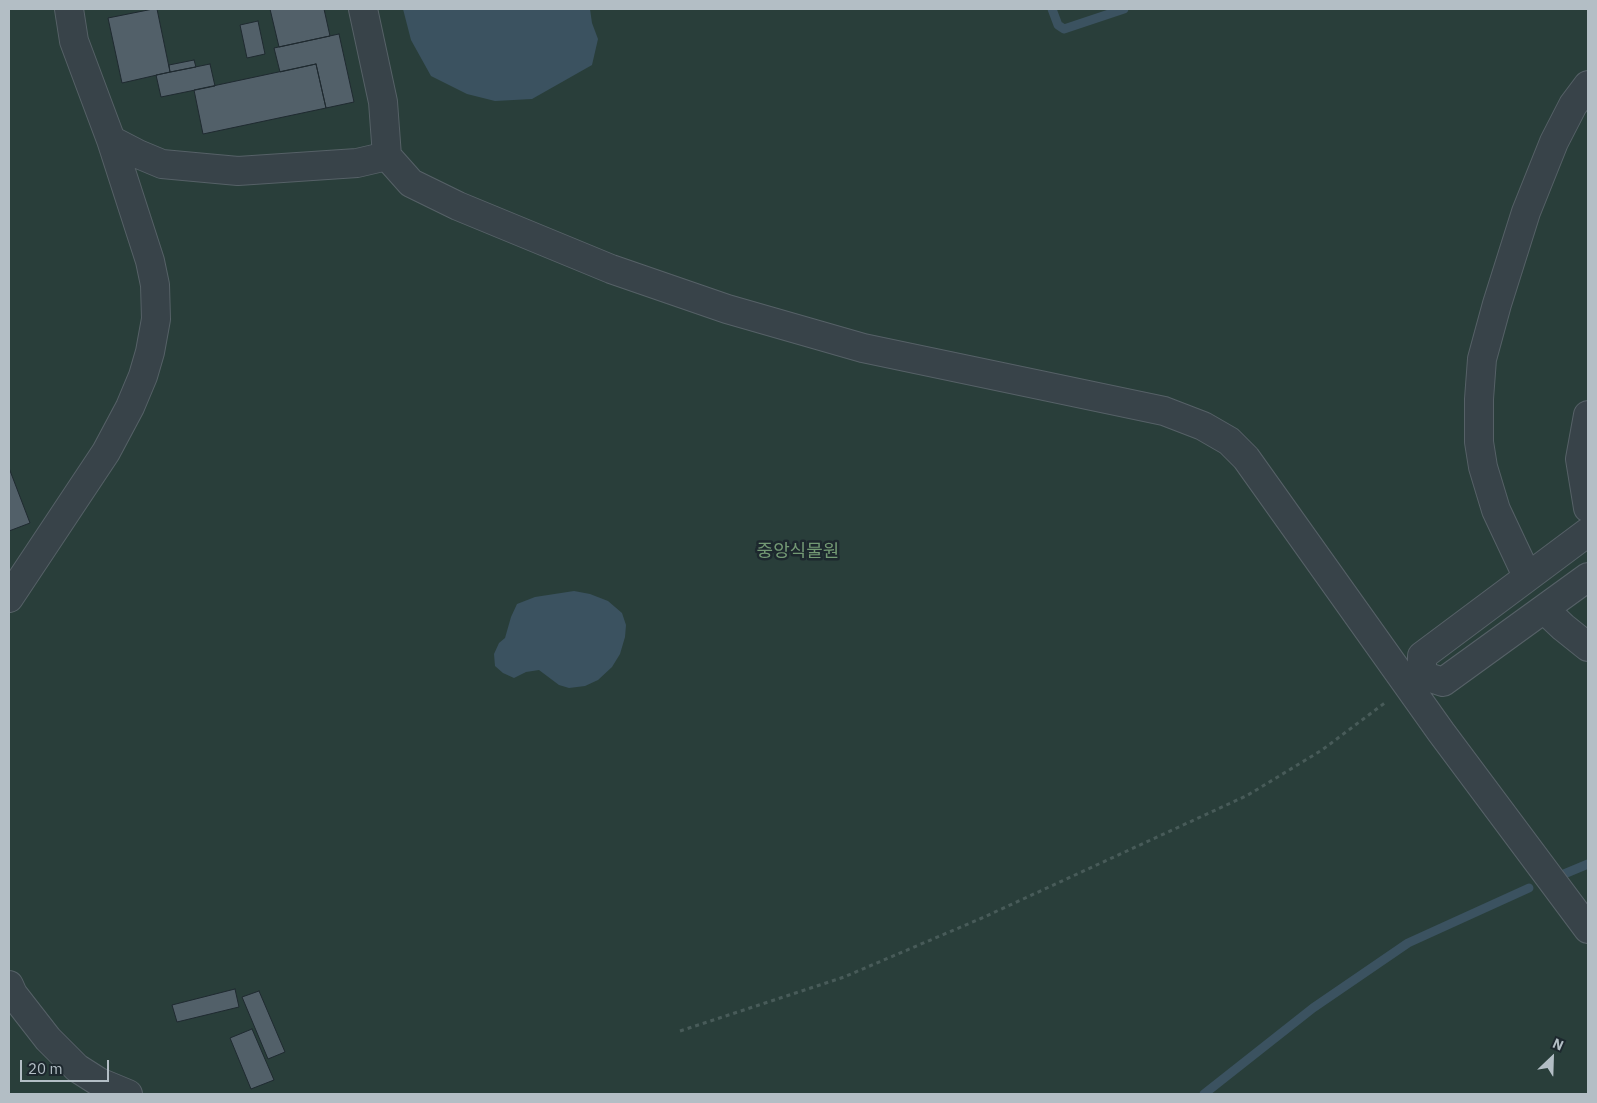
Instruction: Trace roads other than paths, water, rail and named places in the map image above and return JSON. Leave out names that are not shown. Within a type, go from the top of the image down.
[{"type":"street","points":[[9,598],[106,452],[130,407],[143,376],[156,319],[155,285],[150,261],[111,140],[74,41],[69,9]]},
{"type":"street","points":[[363,9],[383,102],[387,156],[411,183],[458,206],[612,269],[727,309],[863,348],[970,372],[1164,411],[1203,426],[1229,441],[1246,458],[1415,680],[1588,928]]},
{"type":"street","points":[[1527,576],[1496,510],[1483,467],[1479,442],[1479,399],[1482,359],[1526,212],[1554,142],[1574,105],[1588,85]]},
{"type":"street","points":[[111,140],[162,164],[229,170],[357,163],[387,156]]},
{"type":"street","points":[[1588,415],[1580,459],[1588,508]]},
{"type":"street","points":[[1415,680],[1422,656],[1588,532]]},
{"type":"street","points":[[1415,680],[1442,682],[1588,577]]},
{"type":"street","points":[[1544,609],[1588,647]]},
{"type":"street","points":[[9,985],[13,994],[48,1039],[77,1068],[98,1082],[128,1094]]},
{"type":"water","points":[[403,9],[590,9],[592,23],[598,39],[592,65],[532,99],[495,101],[467,94],[431,76],[411,40]]},
{"type":"water","points":[[574,591],[590,594],[608,601],[622,613],[626,625],[625,637],[620,654],[612,667],[598,680],[585,686],[569,688],[559,685],[539,670],[526,672],[514,678],[503,673],[495,666],[494,654],[499,643],[505,638],[517,604],[535,597]]},
{"type":"waterway","points":[[1052,9],[1058,25],[1064,29],[1124,9]]},
{"type":"waterway","points":[[1564,874],[1588,864]]},
{"type":"waterway","points":[[1204,1094],[1313,1008],[1408,943],[1529,888]]},
{"type":"park label","name":"중앙식물원","points":[[798,552]]}]
